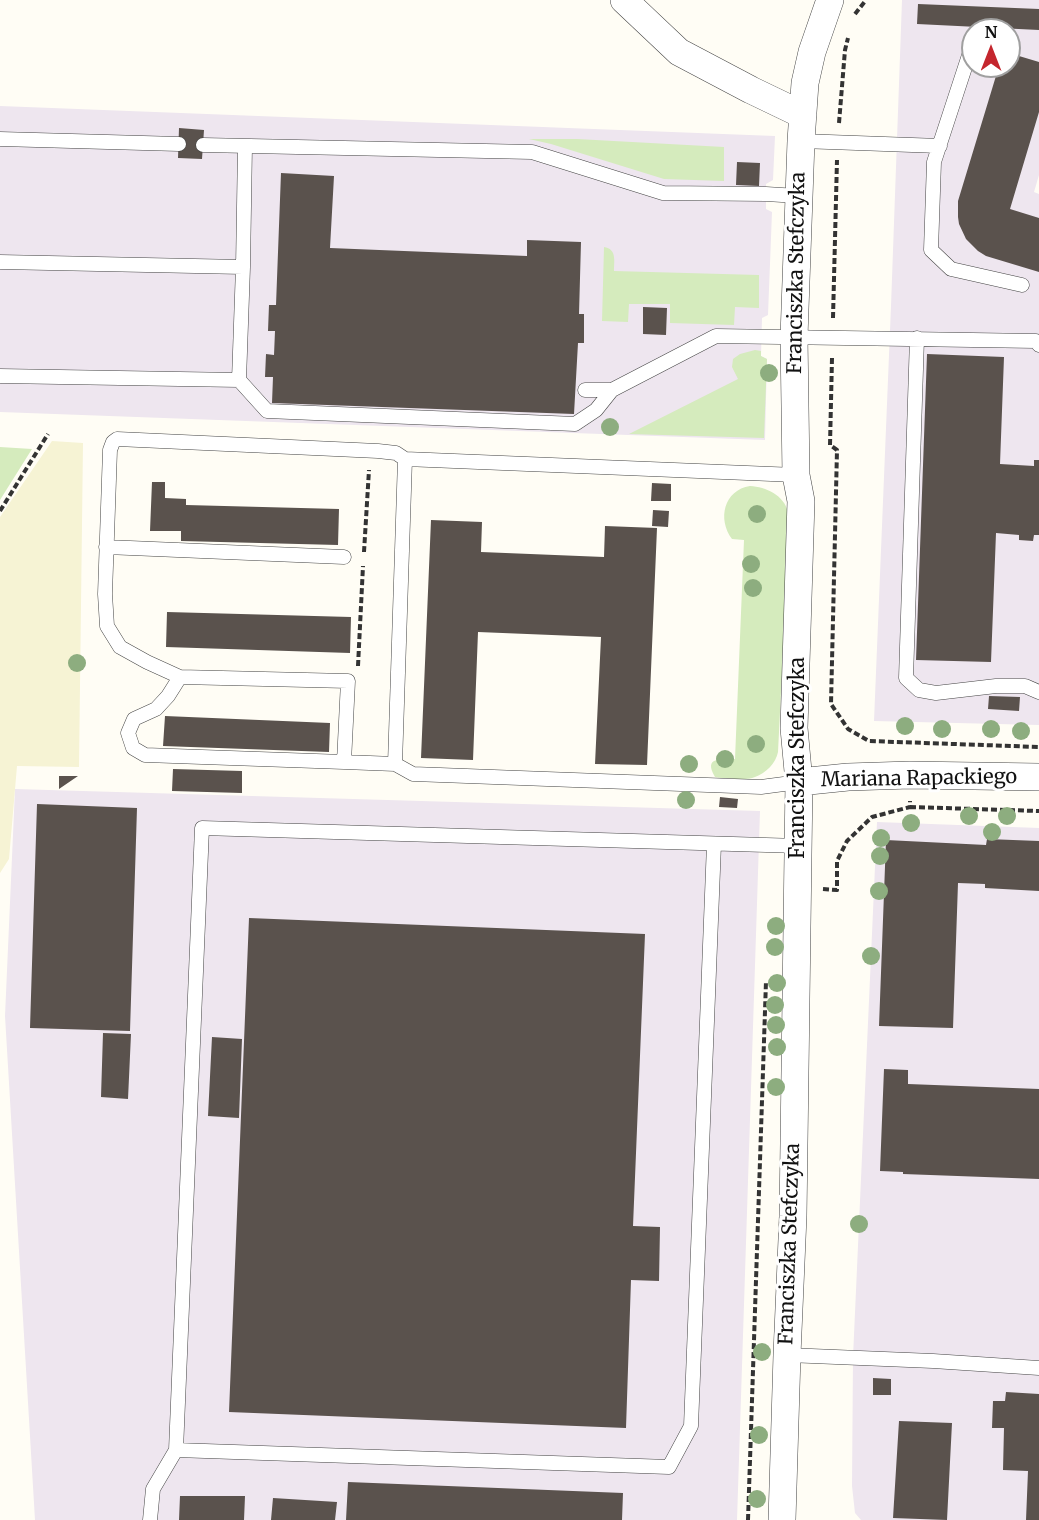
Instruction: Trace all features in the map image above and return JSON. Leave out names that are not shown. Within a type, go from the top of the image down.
[{"type":"street","points":[[624,0],[679,51],[751,90],[802,128]]},
{"type":"street","name":"Franciszka Stefczyka","points":[[782,1520],[793,1216],[799,846],[799,782],[794,728],[801,501],[796,475],[794,337],[798,196],[805,83],[830,0]]},
{"type":"street","name":"Mariana Rapackiego","points":[[799,782],[848,777],[910,775],[1039,777]]},
{"type":"lane","points":[[962,78],[934,162],[931,250],[951,269],[1022,285]]},
{"type":"lane","points":[[802,128],[837,142],[940,146]]},
{"type":"lane","points":[[0,139],[179,144]]},
{"type":"lane","points":[[203,145],[532,152],[663,193],[798,196]]},
{"type":"lane","points":[[245,146],[239,380],[267,411],[575,424],[596,410],[612,390],[716,336],[1036,341],[1039,345]]},
{"type":"lane","points":[[0,262],[243,267]]},
{"type":"lane","points":[[916,338],[906,678],[919,690],[936,693],[996,686],[1025,686],[1039,692]]},
{"type":"lane","points":[[0,376],[239,380]]},
{"type":"lane","points":[[585,390],[612,390]]},
{"type":"lane","points":[[344,762],[348,681],[180,677],[120,647],[107,626],[105,594],[110,450],[117,439],[370,451],[396,453],[405,459],[796,475]]},
{"type":"lane","points":[[394,764],[405,459]]},
{"type":"lane","points":[[106,547],[344,557]]},
{"type":"lane","points":[[180,677],[156,709],[134,719],[128,733],[133,748],[145,755],[394,764],[413,774],[425,775],[762,787],[799,782]]},
{"type":"lane","points":[[150,1520],[153,1489],[176,1450],[202,828],[799,846]]},
{"type":"lane","points":[[176,1450],[669,1467],[691,1426],[714,844]]},
{"type":"lane","points":[[787,1355],[933,1360],[1039,1368]]},
{"type":"path","points":[[853,22],[856,13],[866,0]]},
{"type":"path","points":[[850,32],[845,50],[837,142],[830,445],[837,450],[831,704],[848,729],[869,741],[1039,747]]},
{"type":"path","points":[[0,511],[48,434]]},
{"type":"path","points":[[348,681],[357,681],[370,451]]},
{"type":"path","points":[[910,775],[910,807]]},
{"type":"path","points":[[798,888],[837,890],[837,861],[847,841],[872,817],[910,807],[1039,811]]},
{"type":"path","points":[[748,1520],[767,970]]},
{"type":"shaded area","points":[[902,0],[1039,0],[1039,175],[1034,192],[1039,194],[1039,725],[874,721]]},
{"type":"shaded area","points":[[0,106],[775,136],[773,180],[766,184],[766,209],[772,212],[768,315],[762,318],[761,356],[767,359],[765,440],[0,412]]},
{"type":"shaded area","points":[[52,441],[83,443],[79,767],[17,766],[9,859],[0,873],[0,517]]},
{"type":"shaded area","points":[[15,789],[760,811],[737,1520],[35,1520],[5,1016]]},
{"type":"shaded area","points":[[877,822],[1039,828],[1039,1520],[861,1520],[855,1513],[852,1486],[853,1357]]},
{"type":"green space","points":[[529,139],[577,139],[724,147],[724,181],[664,179]]},
{"type":"green space","points":[[604,247],[613,253],[614,271],[759,275],[759,308],[735,307],[734,325],[670,323],[670,304],[629,304],[628,322],[602,321]]},
{"type":"green space","points":[[755,350],[761,351],[761,356],[767,359],[764,438],[629,434],[738,379],[732,367],[733,359],[740,354]]},
{"type":"green space","points":[[0,447],[32,449],[0,500]]},
{"type":"green space","points":[[750,486],[774,493],[783,501],[788,514],[778,752],[773,764],[759,775],[747,779],[721,778],[715,777],[712,762],[735,759],[744,540],[732,539],[727,531],[724,514],[729,499],[734,493]]},
{"type":"building","points":[[918,4],[1039,9],[1039,30],[1021,29],[1021,18],[961,18],[961,26],[917,24]]},
{"type":"building","points":[[1021,57],[1039,62],[1039,112],[1010,209],[1039,218],[1039,272],[986,256],[978,251],[966,239],[959,224],[958,201],[995,78],[1021,78]]},
{"type":"building","points":[[179,128],[204,130],[202,159],[178,158]]},
{"type":"building","points":[[737,162],[760,163],[759,186],[736,185]]},
{"type":"building","points":[[281,173],[334,176],[330,248],[527,256],[527,240],[581,242],[579,314],[584,314],[584,343],[578,343],[574,414],[272,403],[273,377],[265,377],[266,354],[274,355],[275,331],[268,331],[269,305],[276,305]]},
{"type":"building","points":[[643,307],[667,308],[666,335],[643,334]]},
{"type":"building","points":[[927,354],[1004,357],[1000,464],[1034,466],[1034,460],[1039,460],[1039,535],[1034,535],[1033,541],[1019,540],[1019,535],[996,533],[991,662],[916,660]]},
{"type":"building","points":[[152,482],[165,482],[165,498],[186,499],[186,505],[339,509],[338,545],[181,541],[181,531],[150,531]]},
{"type":"building","points":[[652,483],[671,484],[671,501],[651,501]]},
{"type":"building","points":[[653,510],[669,511],[668,527],[652,526]]},
{"type":"building","points":[[431,520],[482,522],[481,552],[604,557],[605,526],[657,528],[647,765],[595,764],[601,637],[478,632],[473,760],[421,758]]},
{"type":"building","points":[[167,612],[351,617],[350,653],[166,647]]},
{"type":"building","points":[[989,696],[1020,697],[1019,711],[988,709]]},
{"type":"building","points":[[165,716],[330,723],[329,752],[163,746]]},
{"type":"building","points":[[173,769],[242,771],[242,793],[172,791]]},
{"type":"building","points":[[59,776],[78,776],[59,789]]},
{"type":"building","points":[[720,797],[738,799],[737,808],[719,807]]},
{"type":"building","points":[[37,804],[137,808],[130,1031],[30,1028]]},
{"type":"building","points":[[987,839],[1039,841],[1039,891],[985,888],[985,884],[958,883],[953,1028],[879,1026],[886,840],[986,845]]},
{"type":"building","points":[[249,918],[645,934],[633,1226],[660,1227],[659,1281],[631,1280],[626,1428],[229,1412]]},
{"type":"building","points":[[103,1033],[131,1034],[128,1099],[101,1097]]},
{"type":"building","points":[[212,1037],[242,1039],[239,1118],[208,1116]]},
{"type":"building","points":[[884,1069],[908,1070],[908,1084],[1039,1089],[1039,1179],[903,1174],[903,1172],[880,1171]]},
{"type":"building","points":[[873,1378],[891,1379],[891,1395],[873,1395]]},
{"type":"building","points":[[1006,1392],[1039,1394],[1039,1520],[1026,1520],[1028,1471],[1003,1470],[1004,1428],[992,1428],[993,1401],[1005,1401]]},
{"type":"building","points":[[899,1421],[952,1423],[947,1520],[893,1518]]},
{"type":"building","points":[[348,1482],[623,1493],[622,1520],[346,1520]]},
{"type":"building","points":[[180,1496],[245,1496],[244,1520],[179,1520]]},
{"type":"building","points":[[273,1498],[337,1502],[335,1520],[271,1520]]}]
